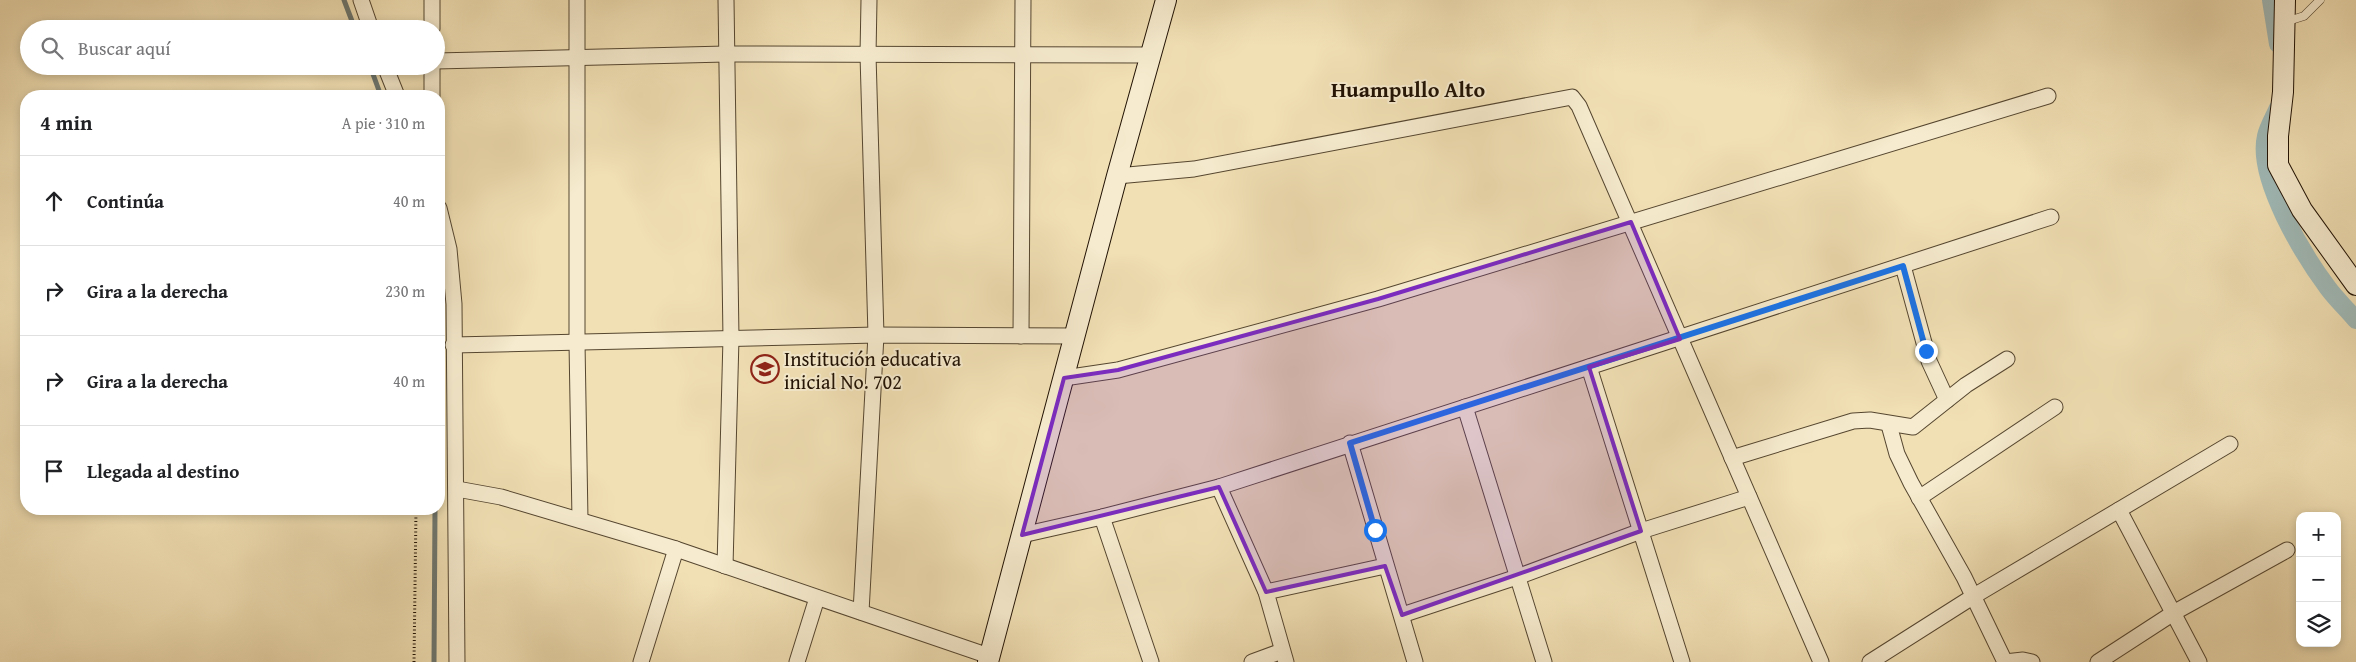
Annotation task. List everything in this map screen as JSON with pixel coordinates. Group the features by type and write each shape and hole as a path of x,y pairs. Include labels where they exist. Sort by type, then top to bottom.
{"main road":[{"path":"988,659 1166,0"},
{"path":"2285,0 2283,92 2278,136 2278,165 2302,210 2356,285"}],"street":[{"path":"361,0 368,20"},
{"path":"432,0 432,20"},
{"path":"577,0 577,343 580,520"},
{"path":"725,566 731,338 726,0"},
{"path":"861,612 876,335 868,55 870,0"},
{"path":"1021,336 1023,0"},
{"path":"445,61 726,54 1152,55"},
{"path":"389,75 395,90"},
{"path":"432,75 432,90"},
{"path":"1117,176 1194,169 1571,96 1580,106 1821,662"},
{"path":"1064,378 1118,370 1378,298 2048,96"},
{"path":"1022,535 1219,487 1350,443 1680,339 2051,217"},
{"path":"445,233 453,277 457,489 457,662"},
{"path":"1903,266 1929,361 1947,400"},
{"path":"453,344 577,343 876,335 1076,336"},
{"path":"1732,458 1853,421 1870,420 1889,425 1912,427 1947,400 2007,359"},
{"path":"1589,367 1682,662"},
{"path":"1465,407 1544,662"},
{"path":"1919,498 2055,407"},
{"path":"1889,425 1897,454 1919,498 1974,596 2005,662 2023,660 2032,662"},
{"path":"1350,443 1415,662"},
{"path":"1870,662 1974,596 2230,444"},
{"path":"1219,487 1266,592 1284,656 1252,662"},
{"path":"457,489 501,497 676,549 861,612 988,659"},
{"path":"1402,615 1517,577 1641,531 1749,497"},
{"path":"2120,510 2175,612 2199,662"},
{"path":"1102,517 1151,662"},
{"path":"641,662 676,549"},
{"path":"2098,662 2175,612 2286,550"},
{"path":"1266,592 1386,566"},
{"path":"796,662 817,598"}],"lane":[{"path":"2284,22 2304,16 2320,0"}],"path":[{"path":"414,662 416,515"}],"highlighted area":[{"path":"1631,222 1680,339 1589,367 1641,531 1402,615 1385,566 1266,592 1219,487 1022,535 1064,378 1118,370 1378,299"}],"waterway":[{"path":"344,0 352,20"},
{"path":"2271,0 2278,44"},
{"path":"373,75 379,90"},
{"path":"2278,108 2266,136 2265,153 2268,173 2275,194 2284,216 2307,257 2331,292 2356,320"},
{"path":"434,662 435,515"}],"place":[{"name":"Institución educativa inicial No. 702","path":"765,369"}],"district":[{"name":"Huampullo Alto","path":"1408,89"}],"route":[{"path":"1375,530 1350,443 1680,339 1903,266 1926,351"}]}
